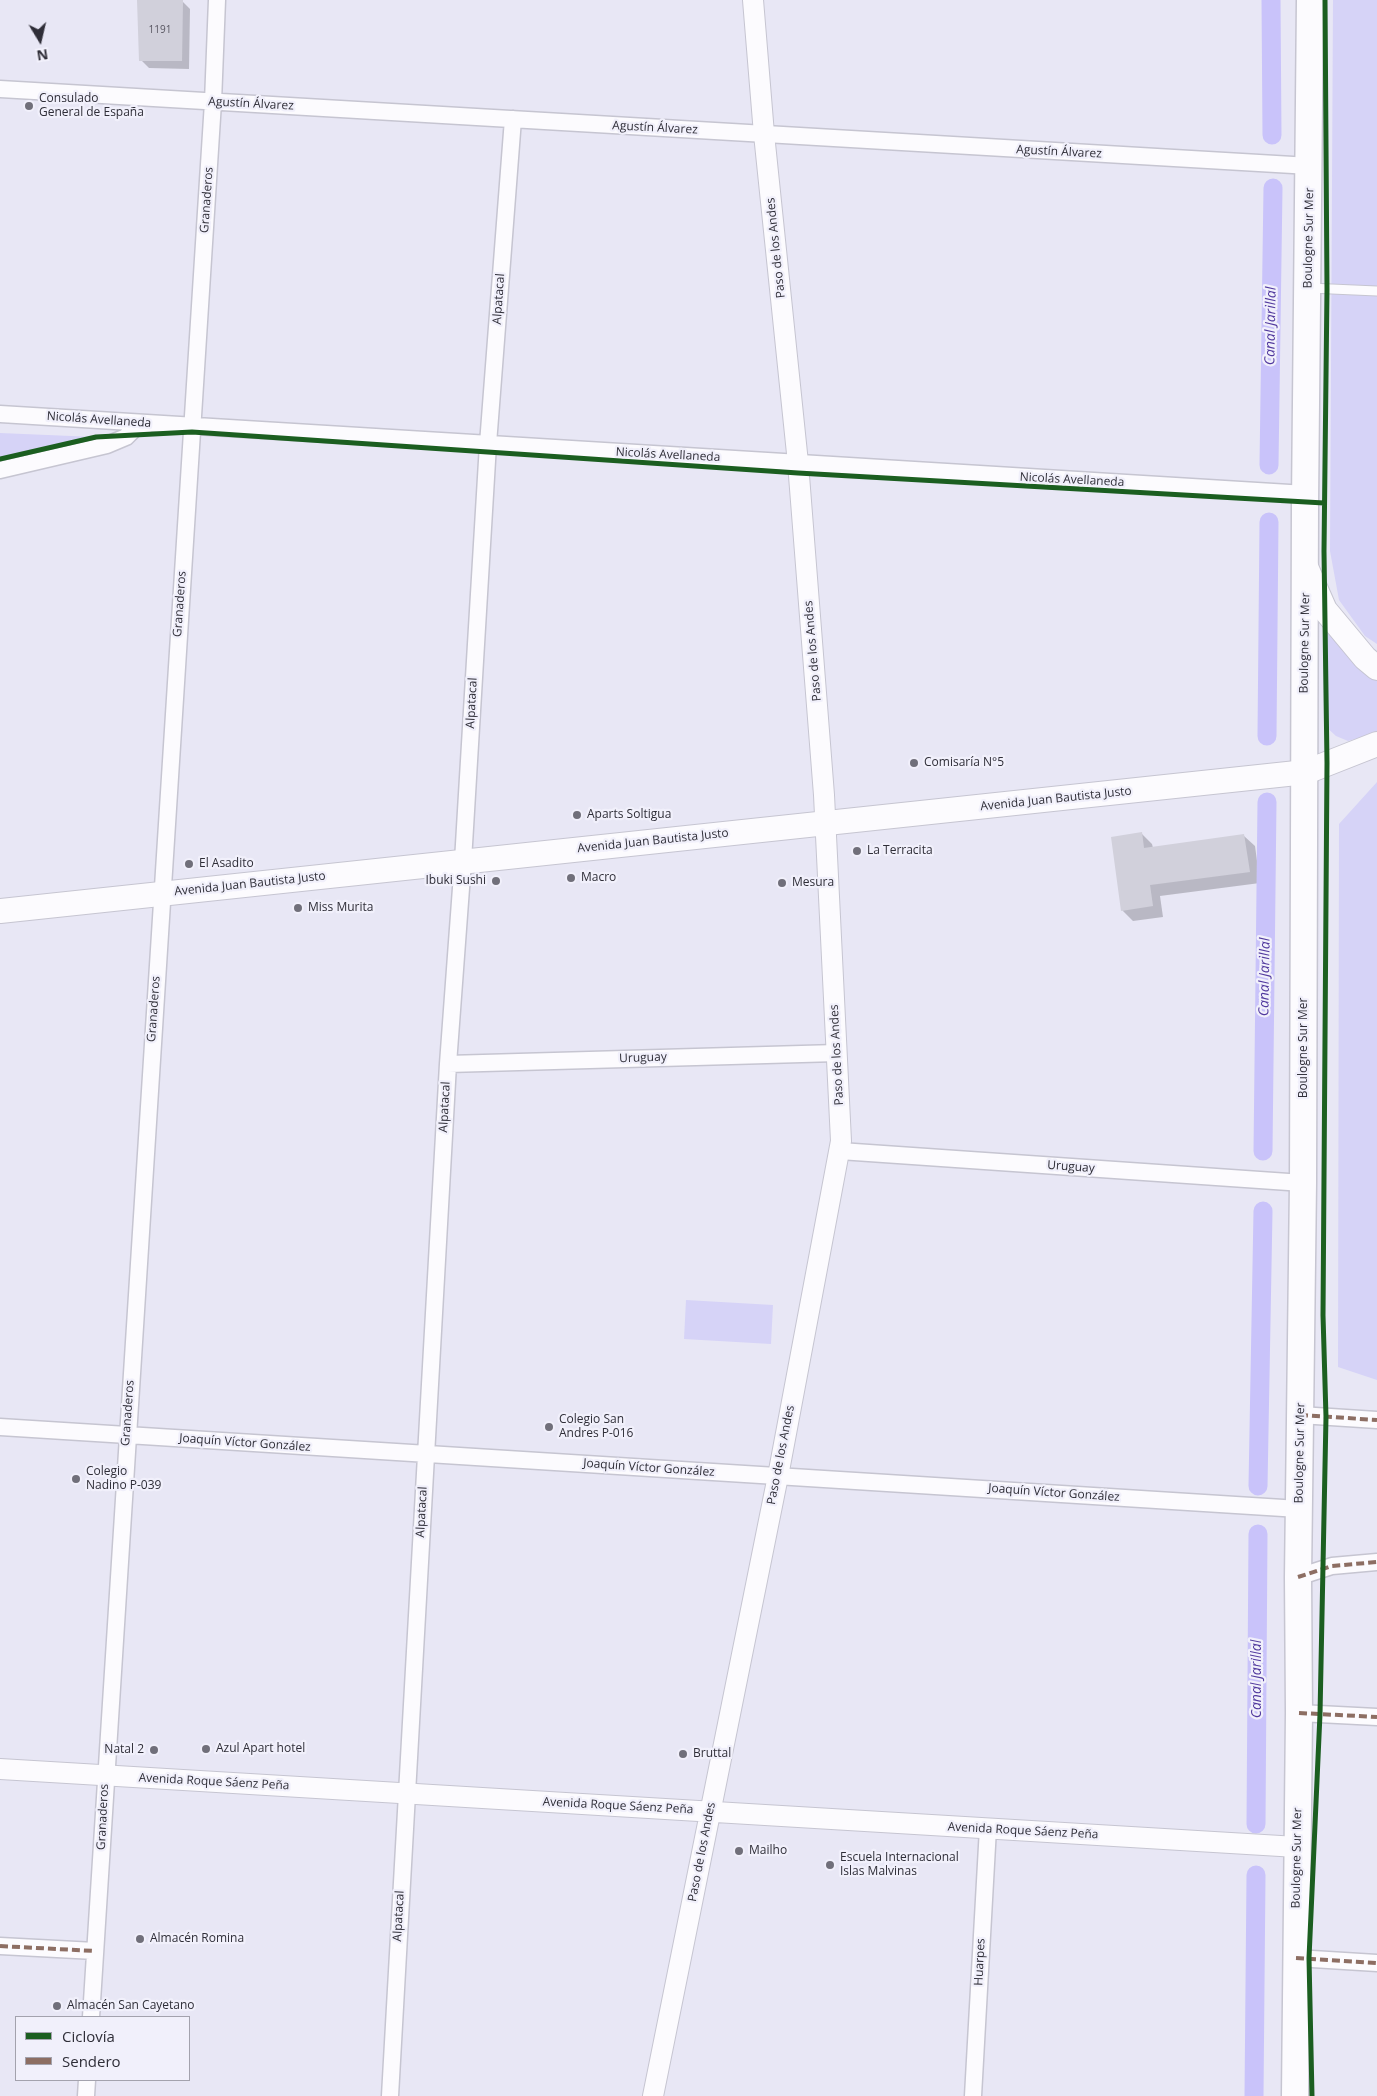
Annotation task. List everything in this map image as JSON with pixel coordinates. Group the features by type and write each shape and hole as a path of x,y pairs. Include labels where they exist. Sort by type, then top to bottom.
{"main road":[{"name":"Boulogne Sur Mer","path":"1294,2096 1299,1713 1298,1577 1303,1183 1310,0"},
{"path":"1306,567 1325,610 1365,658 1377,668"},
{"name":"Avenida Juan Bautista Justo","path":"0,911 1306,772 1377,744"}],"street":[{"name":"Granaderos","path":"91,2016 161,894 213,102 217,0"},
{"name":"Paso de los Andes","path":"653,2096 778,1476 840,1151 826,823 798,463 764,134 753,0"},
{"name":"Agustín Álvarez","path":"0,89 1310,166"},
{"name":"Alpatacal","path":"390,2096 448,1064 463,862 488,444 512,119"},
{"name":"Nicolás Avellaneda","path":"0,414 1306,494"},
{"path":"103,421 114,425 116,431 113,439 104,446"},
{"path":"0,470 104,446 126,437 136,427 150,424"},
{"name":"Uruguay","path":"448,1064 837,1053"},
{"name":"Uruguay","path":"840,1151 1303,1183"},
{"path":"1300,1415 1377,1420"},
{"name":"Joaquín Víctor González","path":"0,1427 1299,1508"},
{"path":"1298,1577 1332,1566 1377,1562"},
{"path":"1299,1713 1377,1717"},
{"name":"Avenida Roque Sáenz Peña","path":"0,1769 1297,1847"},
{"name":"Huarpes","path":"973,2096 988,1828"},
{"path":"0,1946 95,1952"},
{"path":"1296,1958 1377,1962"},
{"path":"86,2096 87,2081"}],"lane":[{"path":"1308,288 1377,291"}],"shaded area":[{"path":"1333,0 1377,0 1377,644 1365,636 1339,600 1330,551"},
{"path":"0,433 95,437 0,459"},
{"path":"1323,629 1377,674 1377,733 1348,741 1336,736 1324,725"},
{"path":"1377,782 1377,1380 1338,1367 1339,824"},
{"path":"686,1300 773,1305 771,1344 684,1339"}],"building":[{"path":"137,0 183,0 182,61 139,61"},
{"path":"1142,832 1144,848 1244,834 1250,872 1150,885 1153,906 1121,911 1111,837"}],"waterway":[{"name":"Canal Jarillal","path":"1271,0 1272,135"},
{"name":"Canal Jarillal","path":"1269,465 1273,188"},
{"name":"Canal Jarillal","path":"1267,736 1269,522"},
{"name":"Canal Jarillal","path":"1263,1151 1267,802"},
{"name":"Canal Jarillal","path":"1258,1486 1263,1211"},
{"name":"Canal Jarillal","path":"1256,1824 1258,1534"},
{"name":"Canal Jarillal","path":"1254,2096 1256,1875"}],"marked path":[{"path":"1300,1415 1377,1420"},
{"path":"1298,1577 1332,1566 1377,1562"},
{"path":"1299,1713 1377,1717"},
{"path":"0,1946 95,1951"},
{"path":"1296,1958 1377,1963"}],"cycle path":[{"path":"1312,2096 1309,1958 1320,1714 1326,1417 1323,1315 1327,763 1324,551 1327,289 1325,0"},
{"path":"0,459 96,437 192,432 798,473 1324,503"}],"place":[{"name":"Consulado General de España","path":"29,106"},
{"name":"Comisaría N°5","path":"914,763"},
{"name":"Aparts Soltigua","path":"577,815"},
{"name":"La Terracita","path":"857,851"},
{"name":"El Asadito","path":"189,864"},
{"name":"Macro","path":"571,878"},
{"name":"Ibuki Sushi","path":"496,881"},
{"name":"Mesura","path":"782,883"},
{"name":"Miss Murita","path":"298,908"},
{"name":"Colegio San Andres P-016","path":"549,1427"},
{"name":"Colegio Nadino P-039","path":"76,1479"},
{"name":"Azul Apart hotel","path":"206,1749"},
{"name":"Natal 2","path":"154,1750"},
{"name":"Bruttal","path":"683,1754"},
{"name":"Mailho","path":"739,1851"},
{"name":"Escuela Internacional Islas Malvinas","path":"830,1865"},
{"name":"Almacén Romina","path":"140,1939"},
{"name":"Almacén San Cayetano","path":"57,2006"}]}
